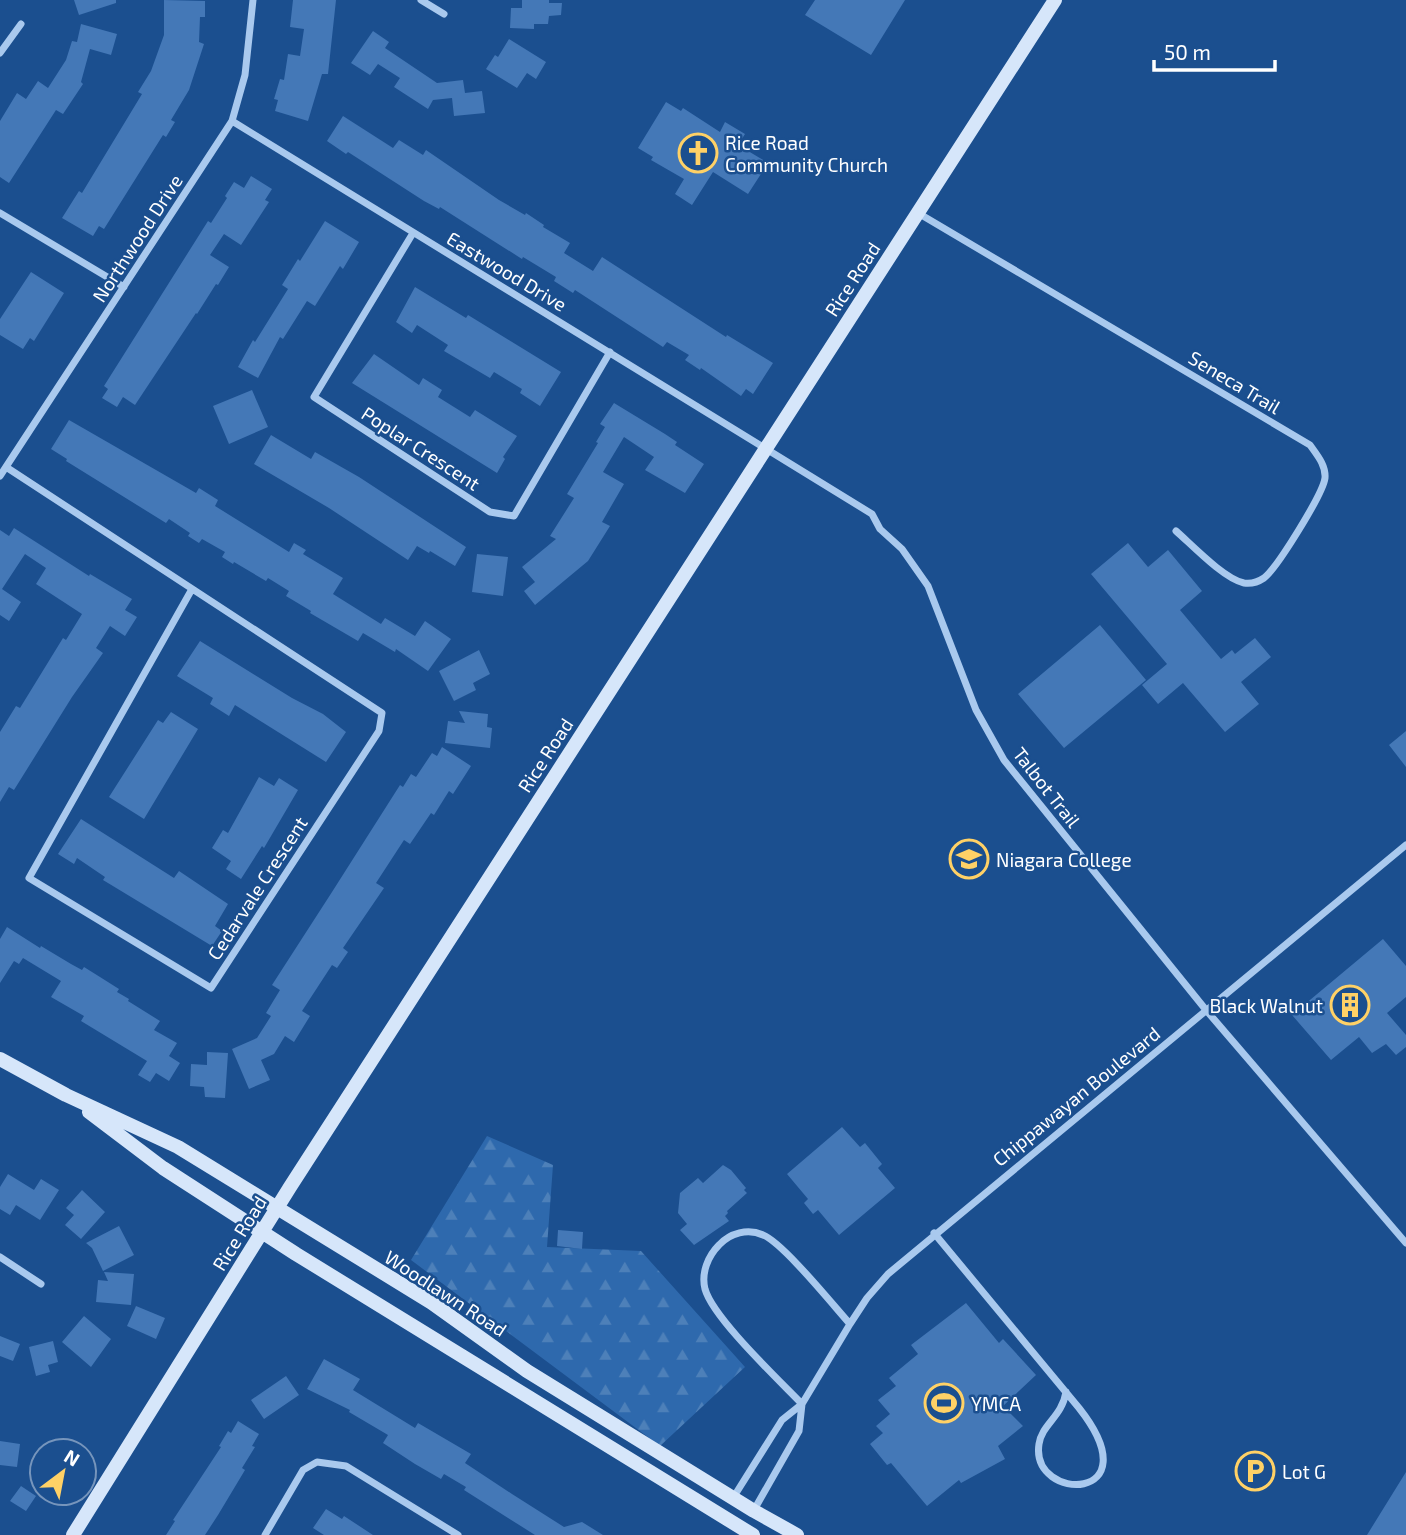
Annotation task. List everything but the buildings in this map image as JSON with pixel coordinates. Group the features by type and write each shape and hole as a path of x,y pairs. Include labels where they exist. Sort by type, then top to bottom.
{"main road":[{"name":"Rice Road","path":"73,1535 262,1231 1055,0"},
{"name":"Woodlawn Road","path":"0,1059 66,1095 178,1147 432,1303 527,1371 797,1535"},
{"name":"Woodlawn Road","path":"66,1095 163,1168 753,1535"}],"street":[{"name":"Northwood Drive","path":"0,476 232,121 245,75 253,0"},
{"path":"421,0 444,14"},
{"path":"0,53 21,24"},
{"name":"Eastwood Drive","path":"232,121 766,449"},
{"path":"0,213 124,287"},
{"name":"Seneca Trail","path":"918,213 1310,445 1321,459 1325,476 1322,491 1271,570 1255,583 1241,582 1228,575 1175,531"},
{"name":"Poplar Crescent","path":"413,233 314,397 490,512 514,516 610,352"},
{"name":"Talbot Trail","path":"766,449 872,514 880,529 912,561 935,599 976,710 1004,760 1206,1010 1406,1243"},
{"name":"Cedarvale Crescent","path":"6,467 382,713 379,731 211,988 29,878 192,589"},
{"name":"Chippawayan Boulevard","path":"733,1497 782,1420 802,1404 867,1298 888,1274 934,1233 1406,845"},
{"path":"802,1404 715,1307 705,1289 704,1269 714,1250 727,1236 746,1232 764,1235 783,1251 850,1324"},
{"path":"934,1233 1066,1392 1094,1426 1102,1443 1105,1459 1101,1471 1093,1479 1086,1484 1075,1486 1050,1476 1042,1466 1039,1455 1043,1433 1059,1413 1066,1392"},
{"path":"0,1257 41,1284"},
{"name":"Chippawayan Boulevard","path":"754,1511 799,1431 802,1404"},
{"path":"265,1535 303,1470 317,1462 346,1466 458,1535"}],"green space":[{"path":"487,1136 553,1165 547,1247 641,1251 745,1367 660,1446 411,1260"}],"place":[{"name":"Rice Road Community Church","path":"698,153"},
{"name":"Niagara College","path":"969,859"},
{"name":"Black Walnut","path":"1350,1005"},
{"name":"YMCA","path":"944,1403"},
{"name":"Lot G","path":"1255,1471"}]}
